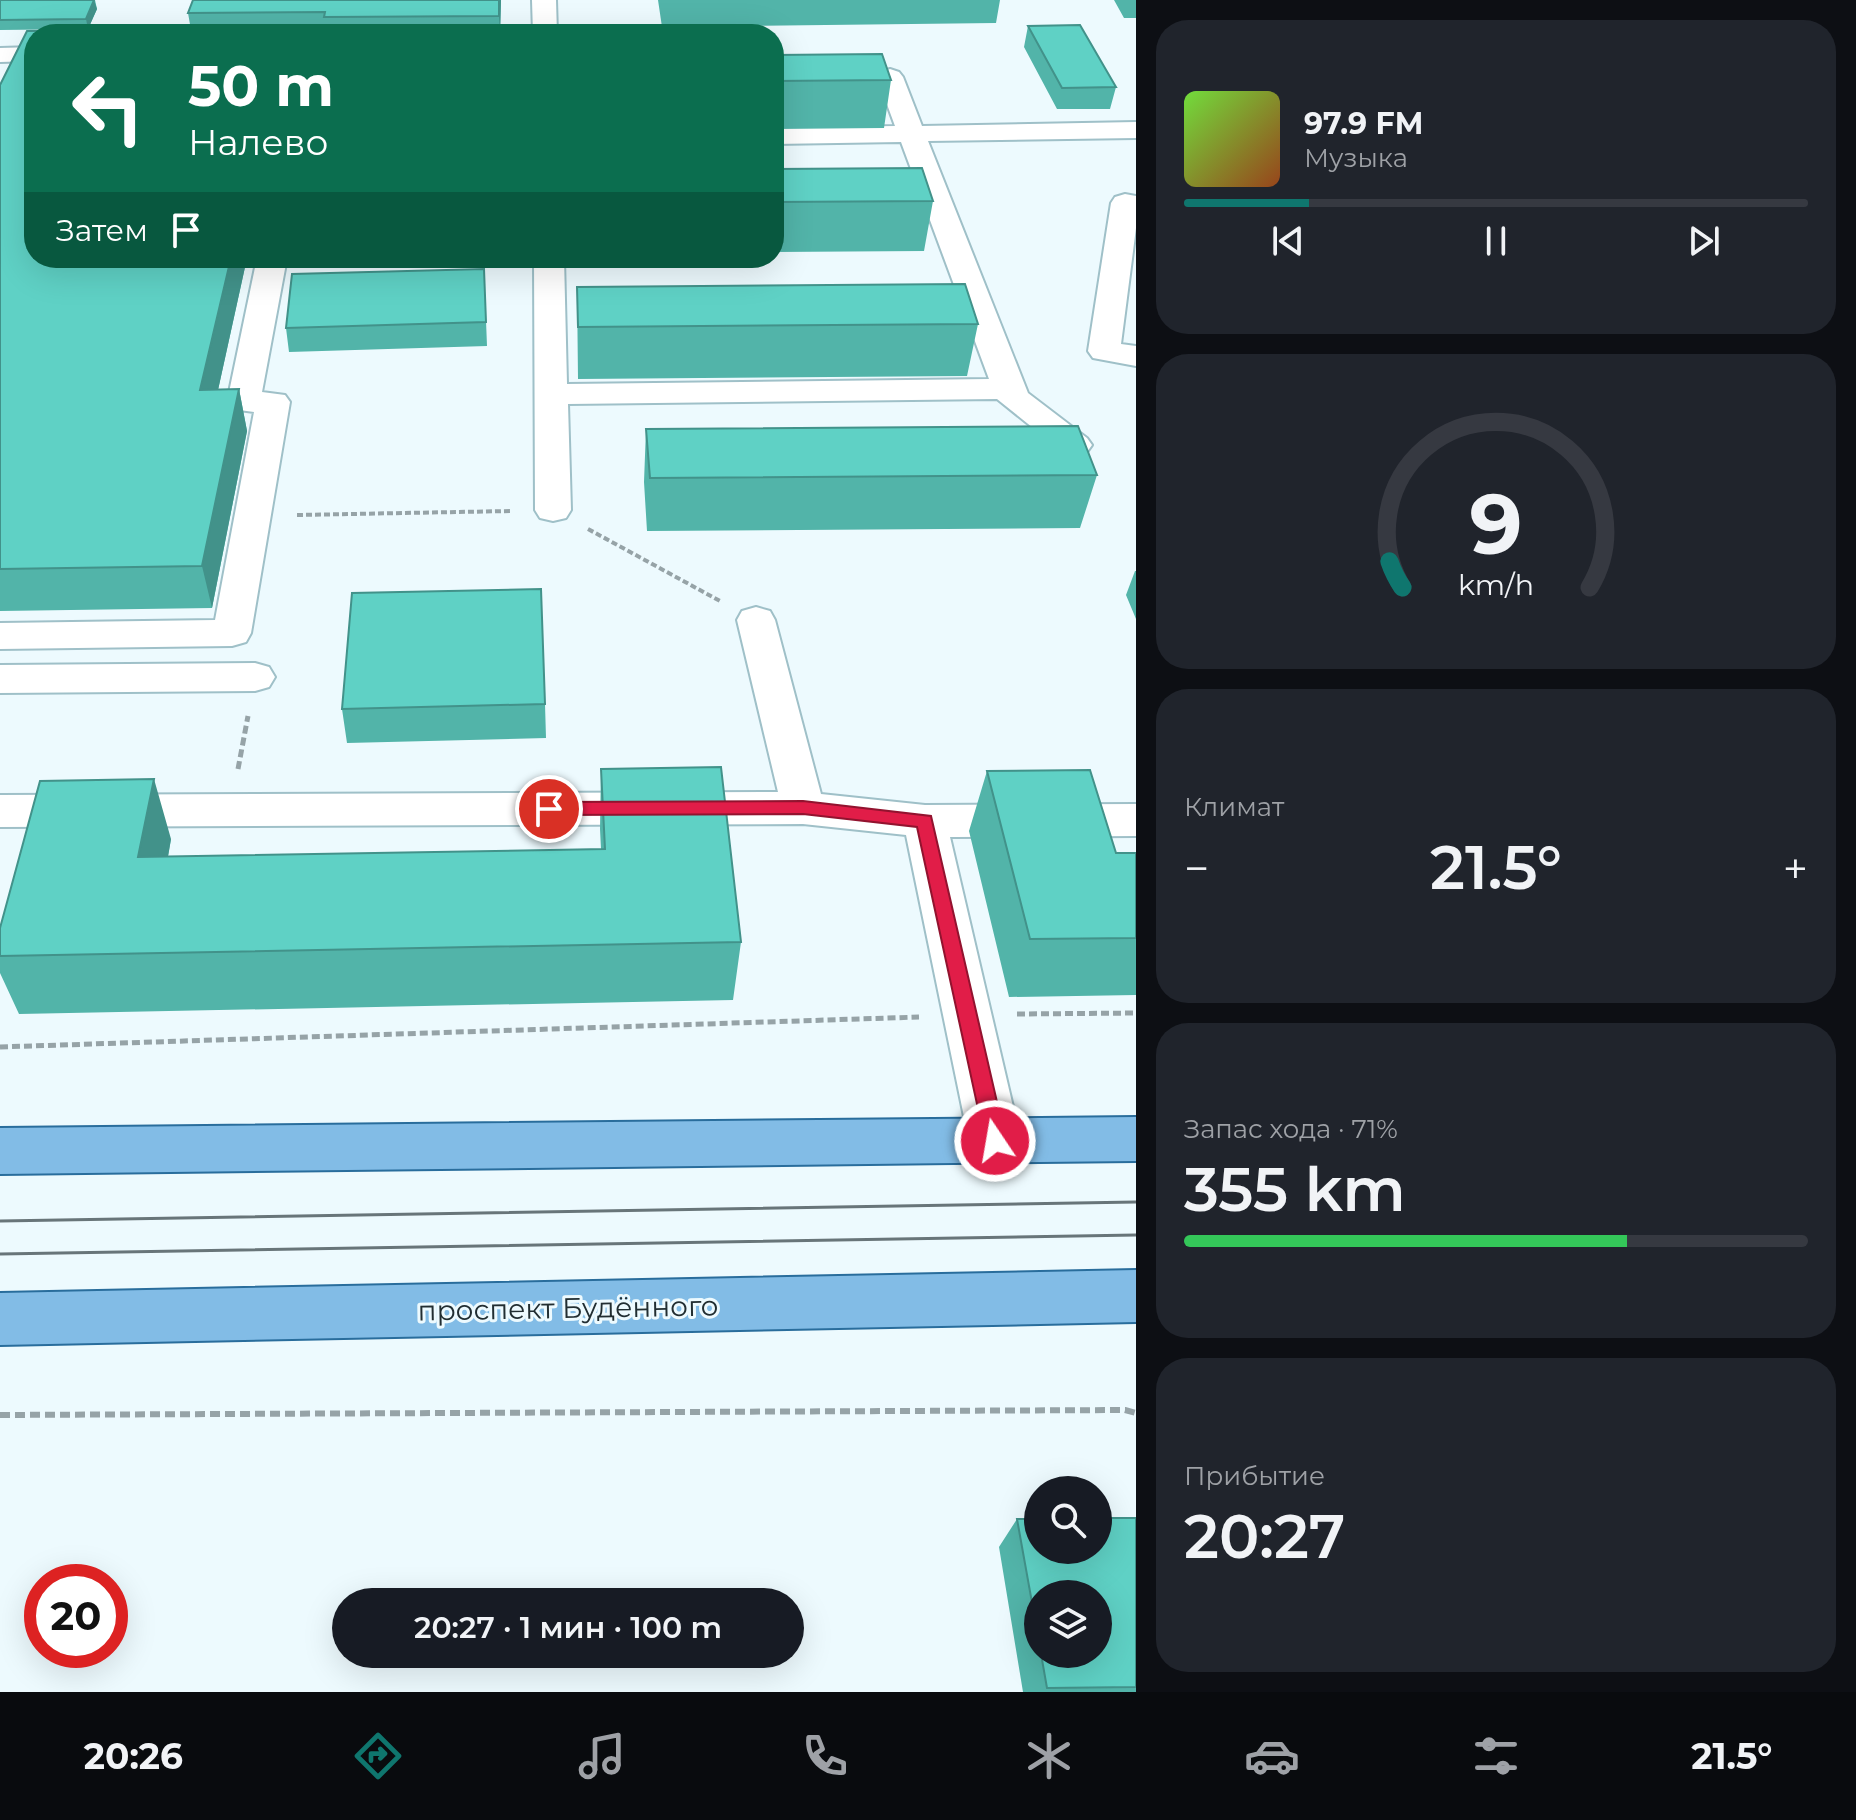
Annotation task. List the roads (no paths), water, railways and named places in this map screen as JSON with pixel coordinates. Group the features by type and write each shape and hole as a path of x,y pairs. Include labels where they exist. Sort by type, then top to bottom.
{"main road":[{"path":"0,1151 1136,1139"},
{"name":"проспект Будённого","path":"0,1319 1136,1296"}],"lane":[{"path":"544,0 545,24"},
{"path":"0,55 24,54"},
{"path":"890,77 912,135 923,202 1013,398 1075,445"},
{"path":"784,136 1136,130"},
{"path":"1136,205 1125,203 1104,351 1136,356"},
{"path":"0,636 232,633 273,402 244,402 270,268"},
{"path":"549,268 553,510"},
{"path":"551,394 1010,389"},
{"path":"756,620 803,808"},
{"path":"0,679 255,677"},
{"path":"0,811 803,808 925,821 1136,820"},
{"path":"925,821 995,1141"}],"tram line":[{"path":"0,1221 1136,1202"},
{"path":"0,1254 1136,1235"}]}
